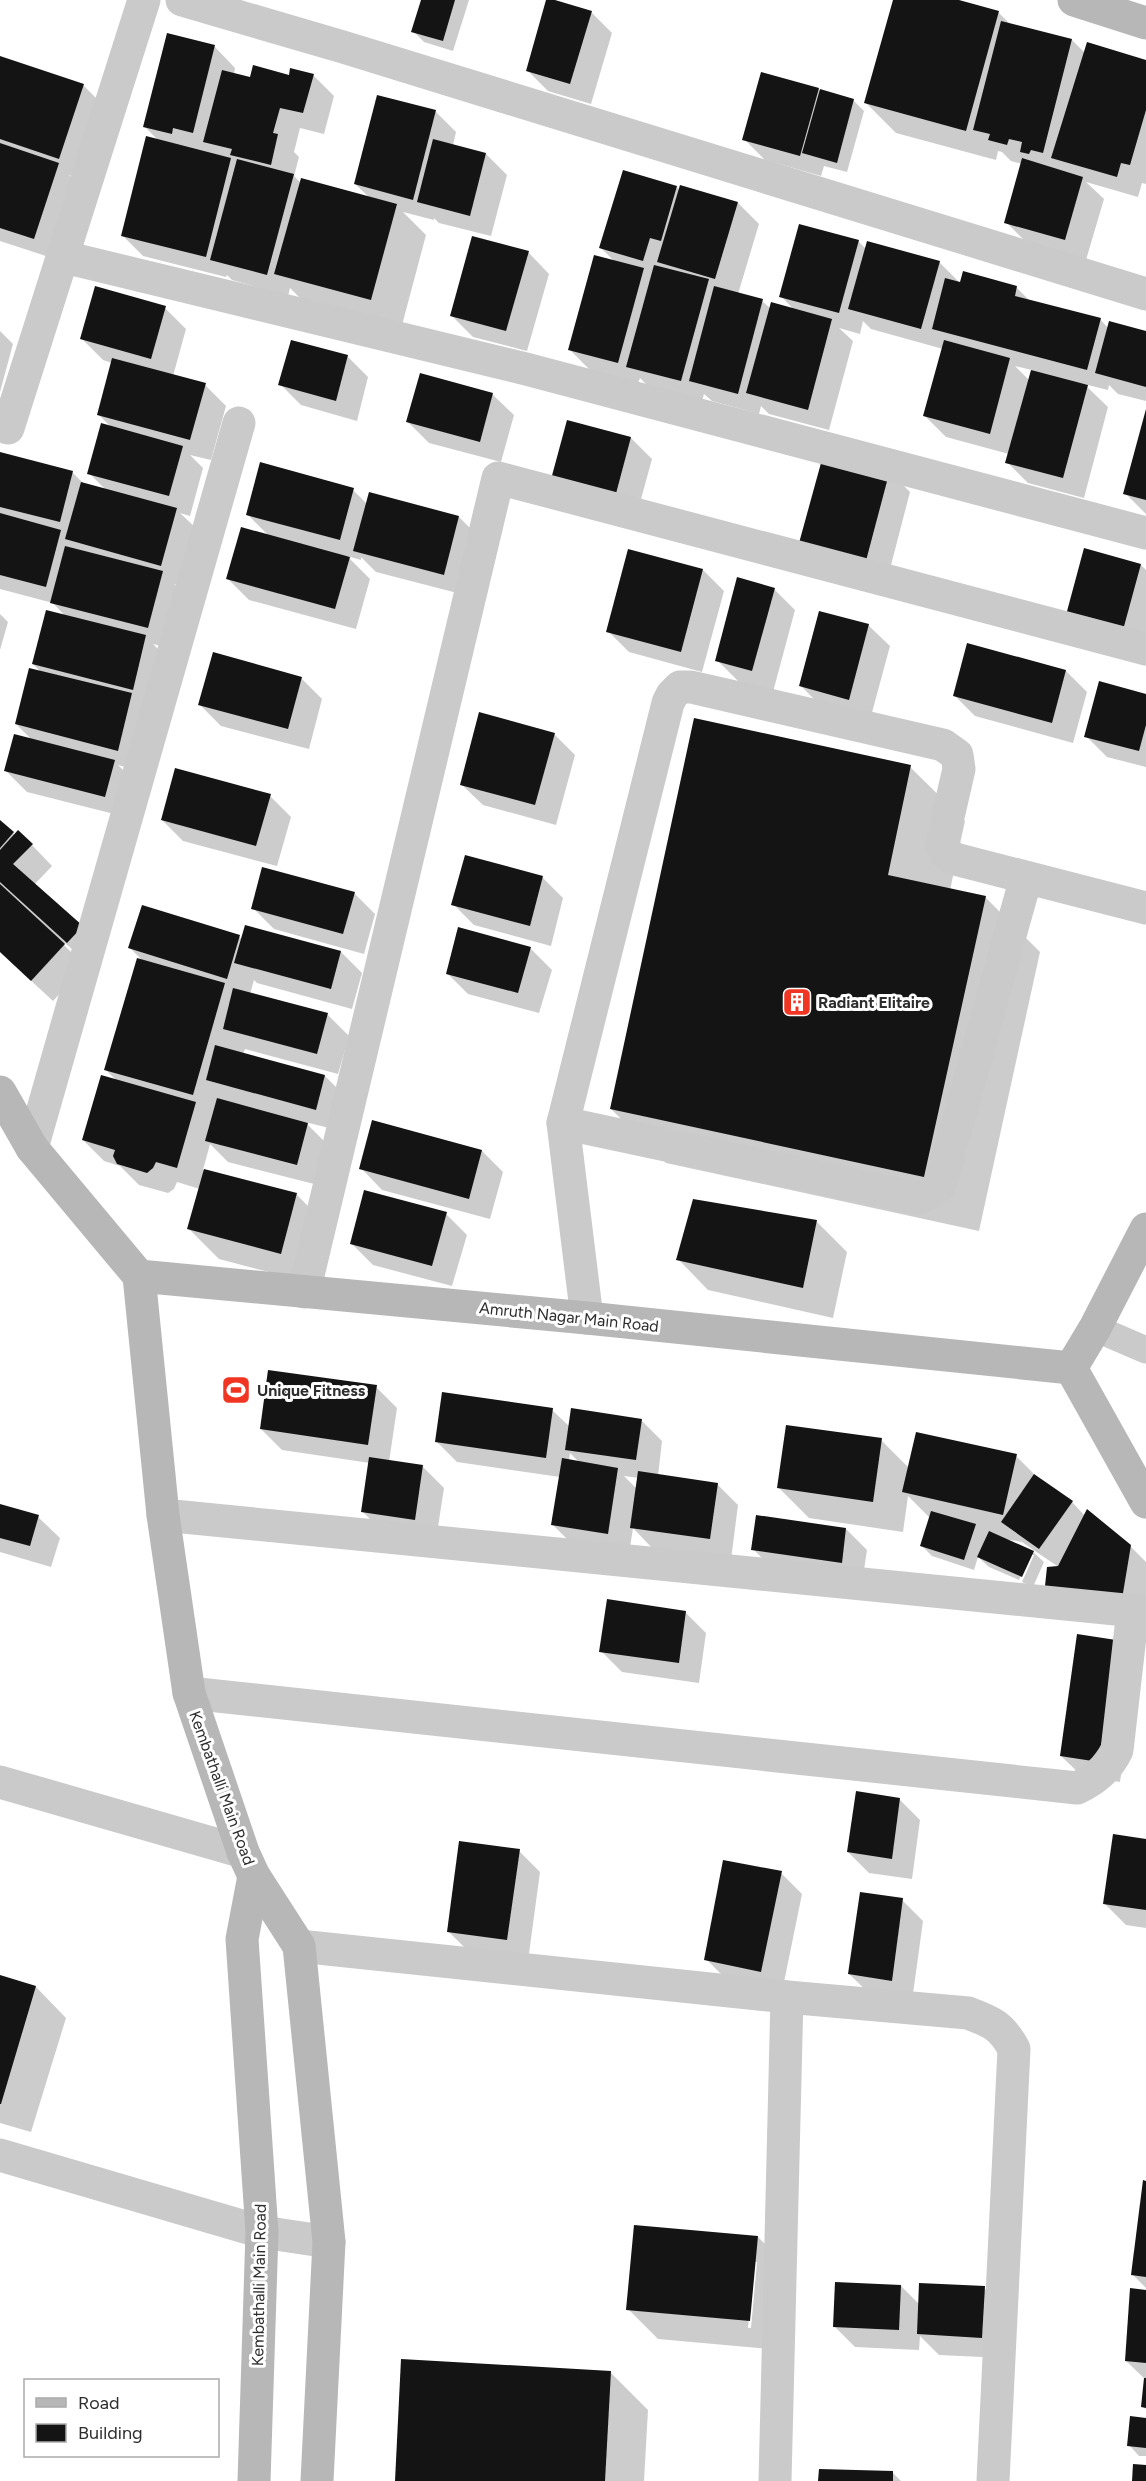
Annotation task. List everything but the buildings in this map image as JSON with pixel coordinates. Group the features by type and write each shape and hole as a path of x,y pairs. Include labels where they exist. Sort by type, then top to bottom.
{"street":[{"path":"9,428 144,0"},
{"path":"182,0 343,46 1146,294"},
{"path":"1074,0 1146,23"},
{"path":"64,257 526,369 1146,533"},
{"path":"32,1148 239,423"},
{"path":"304,1292 498,478 1146,649"},
{"path":"587,1318 563,1123 668,703 680,687 691,687 944,745 957,755 958,769 942,843 945,852 955,859 1146,908"},
{"path":"563,1123 915,1198 926,1197 937,1191 941,1182 1026,878"},
{"path":"0,1092 32,1148 139,1276"},
{"path":"1146,1228 1095,1328 1071,1368 1146,1502"},
{"name":"Amruth Nagar Main Road","path":"139,1276 587,1318 1071,1368"},
{"name":"Kembathalli Main Road","path":"139,1276 163,1515 189,1693 248,1864 242,1939 262,2232 254,2481"},
{"path":"163,1515 1140,1611 1117,1750 1110,1764 1091,1781 1077,1788 189,1693"},
{"path":"0,1782 248,1864 299,1946 329,2242 317,2481"},
{"path":"299,1946 787,1997 968,2013 992,2022 1006,2034 1014,2049 993,2481"},
{"path":"775,2481 787,1997"},
{"path":"0,2156 262,2232 329,2242"}],"lane":[{"path":"1095,1328 1146,1350"}],"place":[{"name":"Radiant Elitaire","path":"797,1002"},
{"name":"Unique Fitness","path":"236,1390"}]}
